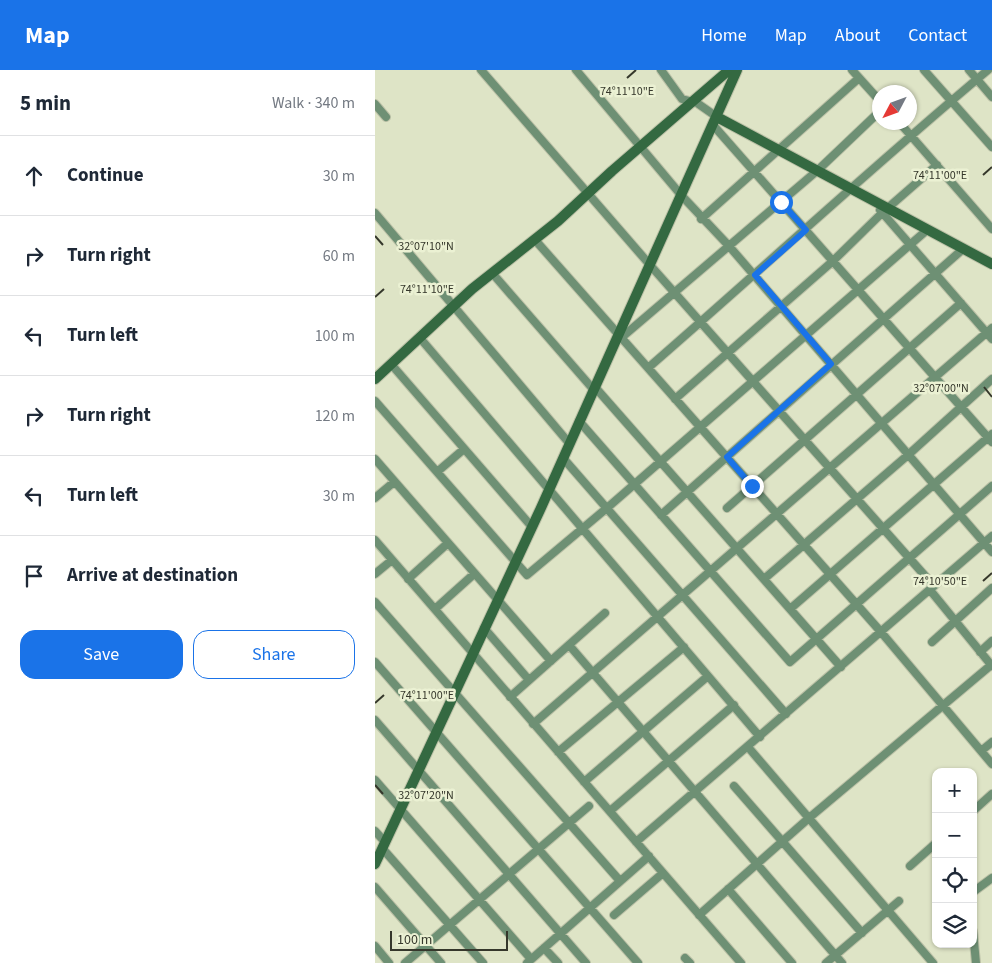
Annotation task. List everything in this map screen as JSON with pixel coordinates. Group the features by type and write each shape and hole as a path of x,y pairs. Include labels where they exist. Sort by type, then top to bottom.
{"main road":[{"path":"375,379 455,306 536,241 588,194 638,144 687,101 729,70"},
{"path":"375,864 532,527 737,70"},
{"path":"715,121 781,150 871,200 884,211 927,230 992,264"}],"street":[{"path":"481,70 649,265 909,558 955,622 991,666 809,818 699,914"},
{"path":"576,70 701,219 755,275 992,552"},
{"path":"661,70 674,91 715,121 781,202 961,407 991,438 934,484 790,609"},
{"path":"852,70 872,92"},
{"path":"924,70 992,147"},
{"path":"969,70 992,96"},
{"path":"648,368 806,230 849,187 988,70"},
{"path":"701,219 781,150 859,78"},
{"path":"375,104 386,117"},
{"path":"619,336 674,293 781,202 872,119"},
{"path":"905,130 992,228"},
{"path":"675,398 833,261 884,211 937,165"},
{"path":"533,724 935,377 990,333 961,303 884,211"},
{"path":"375,213 569,443"},
{"path":"375,401 527,575 661,462 927,230"},
{"path":"536,241 881,632 992,764"},
{"path":"661,515 963,249"},
{"path":"493,274 841,667"},
{"path":"727,508 858,396 961,303"},
{"path":"420,338 760,737"},
{"path":"391,364 532,527"},
{"path":"763,579 909,455 992,379"},
{"path":"579,421 790,662 992,486"},
{"path":"437,472 464,449"},
{"path":"563,458 786,714"},
{"path":"375,460 551,661"},
{"path":"375,498 394,482"},
{"path":"636,842 748,748 992,536"},
{"path":"375,540 741,963"},
{"path":"408,578 448,543"},
{"path":"375,574 392,560"},
{"path":"435,609 474,574"},
{"path":"932,642 992,588"},
{"path":"375,602 620,881"},
{"path":"510,696 605,613"},
{"path":"484,628 529,680"},
{"path":"980,652 992,641"},
{"path":"569,645 591,674 669,760 695,793 842,963"},
{"path":"559,752 683,647"},
{"path":"375,662 638,963"},
{"path":"584,782 708,676"},
{"path":"609,811 734,705"},
{"path":"375,720 586,963"},
{"path":"981,751 992,742"},
{"path":"748,748 933,963"},
{"path":"375,780 529,961 649,856"},
{"path":"734,786 861,933"},
{"path":"977,807 992,794"},
{"path":"405,963 589,806"},
{"path":"375,831 384,845 483,963"},
{"path":"910,866 932,847"},
{"path":"614,915 663,873"},
{"path":"977,889 992,878"},
{"path":"375,887 441,963"},
{"path":"728,889 792,963"},
{"path":"826,963 899,901"},
{"path":"375,946 389,963"},
{"path":"543,948 557,963"},
{"path":"975,948 976,963"}],"route":[{"path":"752,486 727,457 831,364 755,275 806,230 781,202"}]}
